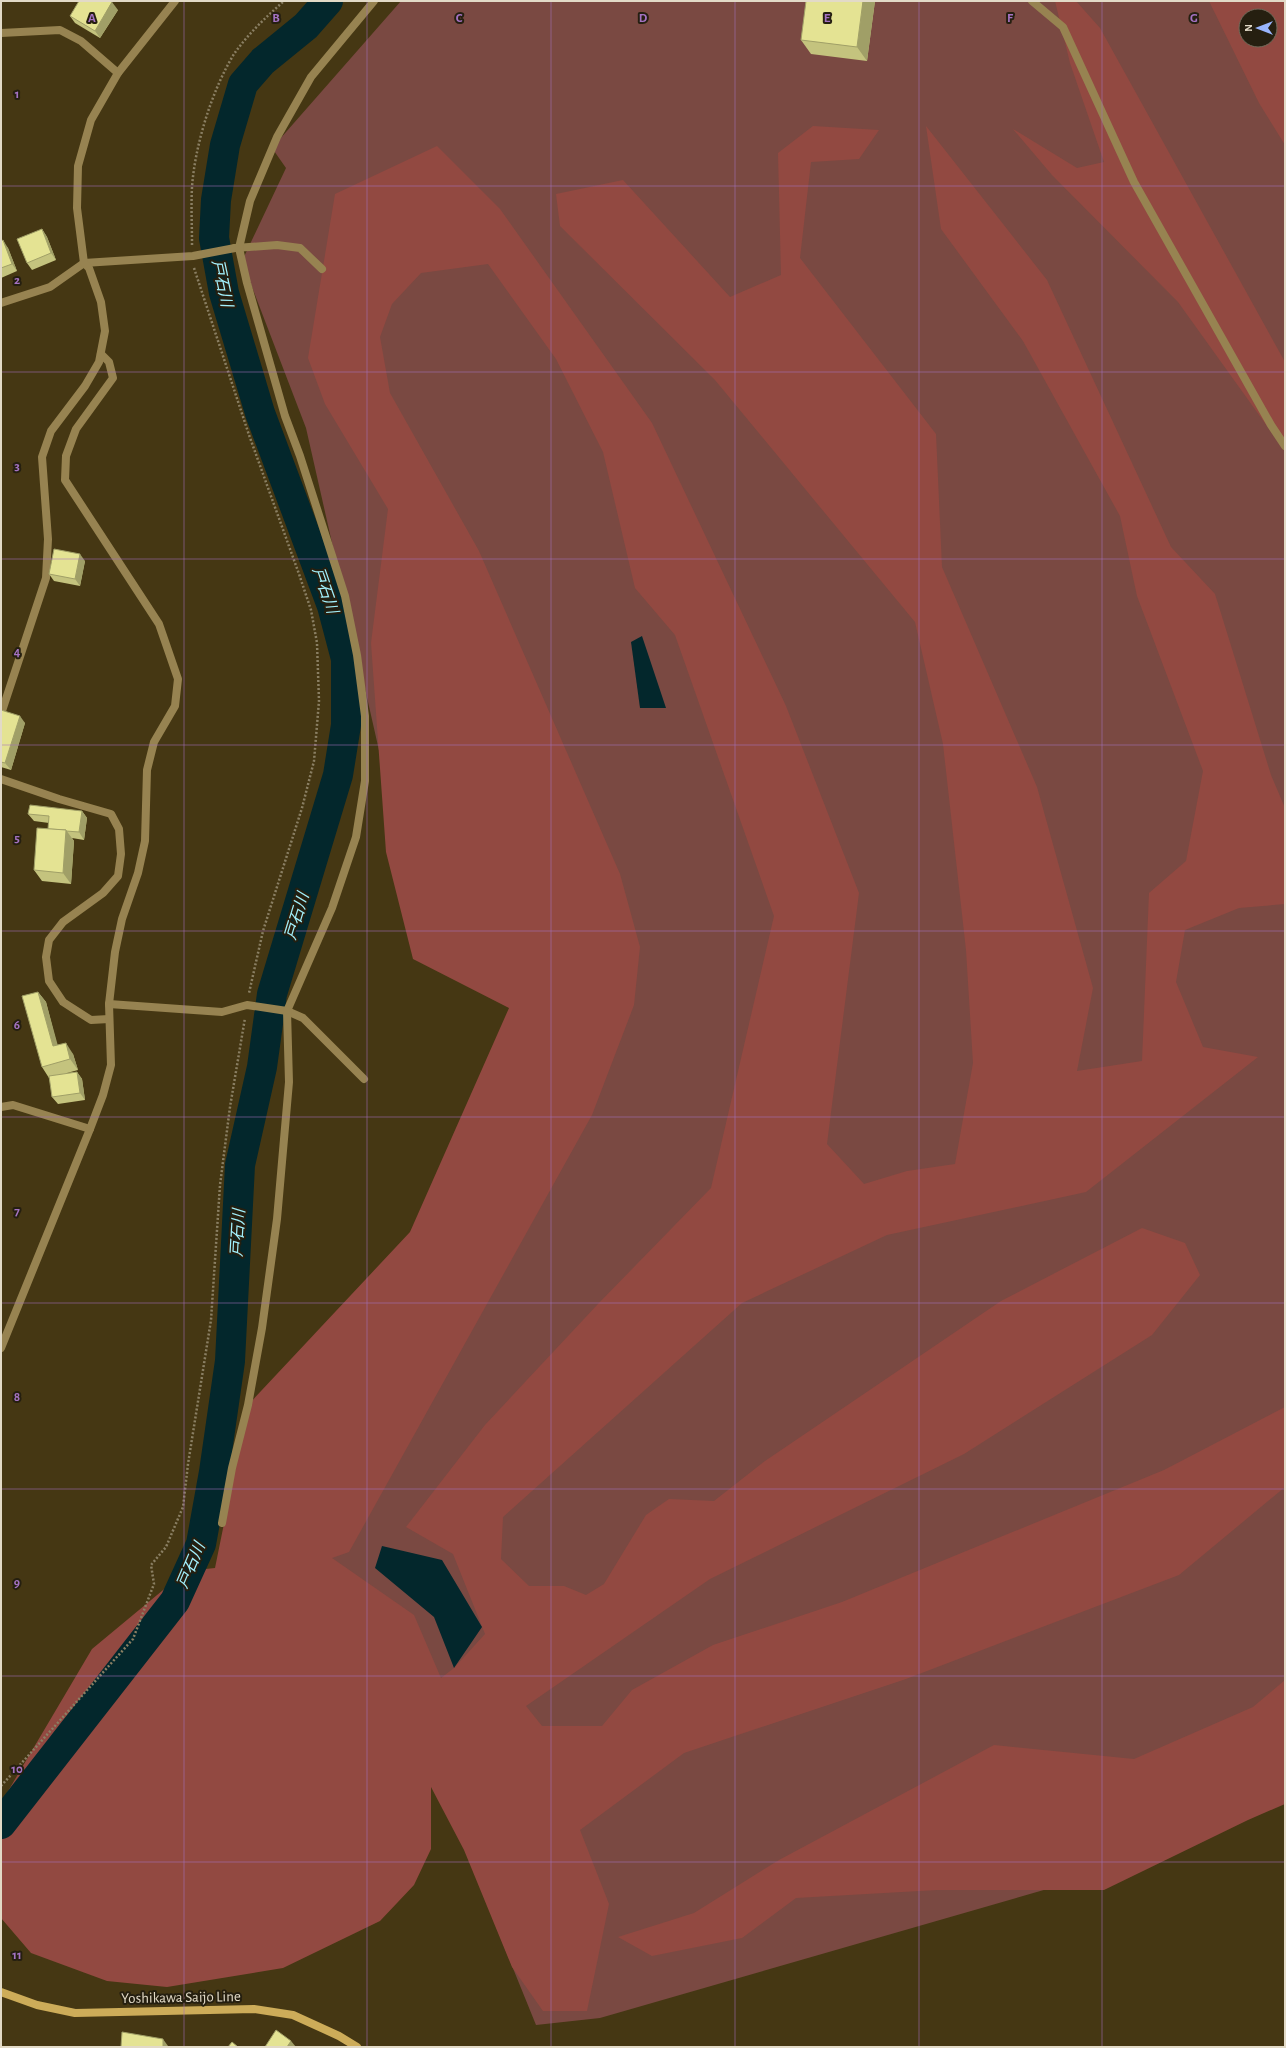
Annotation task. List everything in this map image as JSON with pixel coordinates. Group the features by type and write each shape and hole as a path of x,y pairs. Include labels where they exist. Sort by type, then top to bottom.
{"main road":[{"name":"Yoshikawa Saijo Line","path":"1,1992 37,2005 75,2013 254,2009 293,2015 339,2036 357,2047"}],"street":[{"path":"1,714 46,578 48,539 42,457 51,431 85,386 99,362 105,331 101,302 88,268 84,263 77,208 78,166 91,120 118,73 175,1"},
{"path":"222,1523 232,1468 248,1405 262,1328 277,1219 289,1082 287,1011 332,908 356,837 365,781 365,716 357,655 345,596 300,456 284,416 237,248 250,202 277,137 311,77 374,1"},
{"path":"1032,1 1063,28 1134,182 1271,425 1285,446"},
{"path":"1,33 60,30 81,41 118,73"},
{"path":"1,303 50,287 84,263 195,256 237,248 277,245 300,248 322,269"},
{"path":"1,1348 103,1096 111,1065 108,1019 115,952 122,919 138,873 146,841 147,770 154,742 175,706 178,679 159,624 65,480 66,456 76,429 113,378 109,362 101,354"},
{"path":"1,779 59,799 111,814 119,829 121,854 118,876 103,893 63,922 49,940 46,957 49,981 63,1002 91,1020 108,1019"},
{"path":"109,1004 222,1012 247,1005 287,1011 303,1018 364,1079"},
{"path":"1,1107 13,1105 90,1129"}],"path":[{"path":"1,1786 133,1639 154,1584 151,1565 166,1547 183,1507 188,1464 211,1320 220,1185 230,1107 247,1005 263,931 302,808 314,761 319,701 317,643 311,610 234,391 195,273 192,187 196,158 216,92 234,54 261,21 284,1"}],"shaded area":[{"path":"401,1 1285,1 1285,1779 1113,1870 600,2018 536,2025 452,1818 331,1558 533,1017 421,936 306,428 242,261 286,168 272,148"},
{"path":"1055,1 1076,1 1100,28 1285,362 1285,451 1178,302 1052,175 1013,129 1077,168 1104,162 1070,63"},
{"path":"1209,1 1285,1 1285,145 1259,103"},
{"path":"813,126 879,130 859,159 811,162 800,258 936,434 942,567 1037,787 1093,988 1077,1071 1142,1061 1149,893 1186,861 1203,771 1137,596 1120,516 1023,341 941,229 926,126 1047,280 1171,547 1215,594 1271,775 1285,808 1285,904 1239,908 1185,930 1176,982 1203,1047 1258,1057 1086,1192 887,1235 742,1303 503,1517 501,1559 529,1586 564,1586 586,1595 604,1584 646,1515 669,1499 714,1501 765,1461 1001,1301 1142,1228 1185,1243 1200,1275 1152,1335 964,1454 710,1579 526,1706 542,1726 602,1726 632,1690 713,1645 842,1602 1164,1470 1285,1407 1285,1487 1179,1575 906,1679 684,1753 580,1830 609,1904 587,2011 543,2011 512,1967 464,1850 431,1787 431,1849 414,1885 380,1921 283,1968 167,1987 107,1981 31,1953 1,1918 1,1803 92,1649 186,1571 215,1568 248,1405 410,1232 509,1008 413,959 386,852 371,643 388,509 325,404 308,358 335,194 437,146 500,209 652,423 786,706 859,893 827,1144 864,1184 907,1171 955,1164 973,1063 966,950 943,744 915,622 715,380 560,226 556,194 623,180 730,297 781,275 778,153","holes":["488,264 556,359 603,452 635,588 675,635 774,916 711,1188 598,1304 485,1425 406,1527 453,1554 485,1634 454,1668 441,1678 414,1615 332,1558 349,1552 592,1115 634,1005 640,947 620,874 479,551 390,393 380,337 392,304 421,273"]},
{"path":"1285,1680 1285,1804 1248,1820 1104,1890 937,1890 796,1898 742,1938 652,1956 618,1937 694,1913 779,1860 994,1745 1134,1759 1253,1707"}],"water":[{"path":"642,636 666,708 640,708 631,642"},
{"path":"382,1546 442,1560 482,1627 454,1668 434,1617 375,1568"}],"building":[{"path":"79,1 112,2 95,31 70,16"},
{"path":"806,1 863,1 857,47 801,40"},
{"path":"42,229 51,253 27,263 17,239"},
{"path":"3,240 12,264 1,268 1,241"},
{"path":"54,549 80,554 75,579 49,574"},
{"path":"1,710 20,716 5,763 1,762"},
{"path":"30,805 82,811 79,832 48,829 49,816 28,814"},
{"path":"37,828 66,830 63,873 34,870"},
{"path":"38,992 53,1046 66,1043 70,1059 42,1067 22,996"},
{"path":"77,1072 80,1093 52,1097 49,1076"},
{"path":"276,2030 291,2041 287,2047 265,2047"},
{"path":"122,2032 163,2039 163,2047 121,2047"},
{"path":"232,2042 238,2047 228,2047"}],"waterway":[{"name":"戸石川","path":"1,1824 175,1601 201,1544 214,1472 230,1361 240,1165 262,1067 272,994 338,775 346,725 346,659 332,606 260,413 224,293 214,238 216,200 225,145 243,84 263,61 306,26 328,1"}]}
